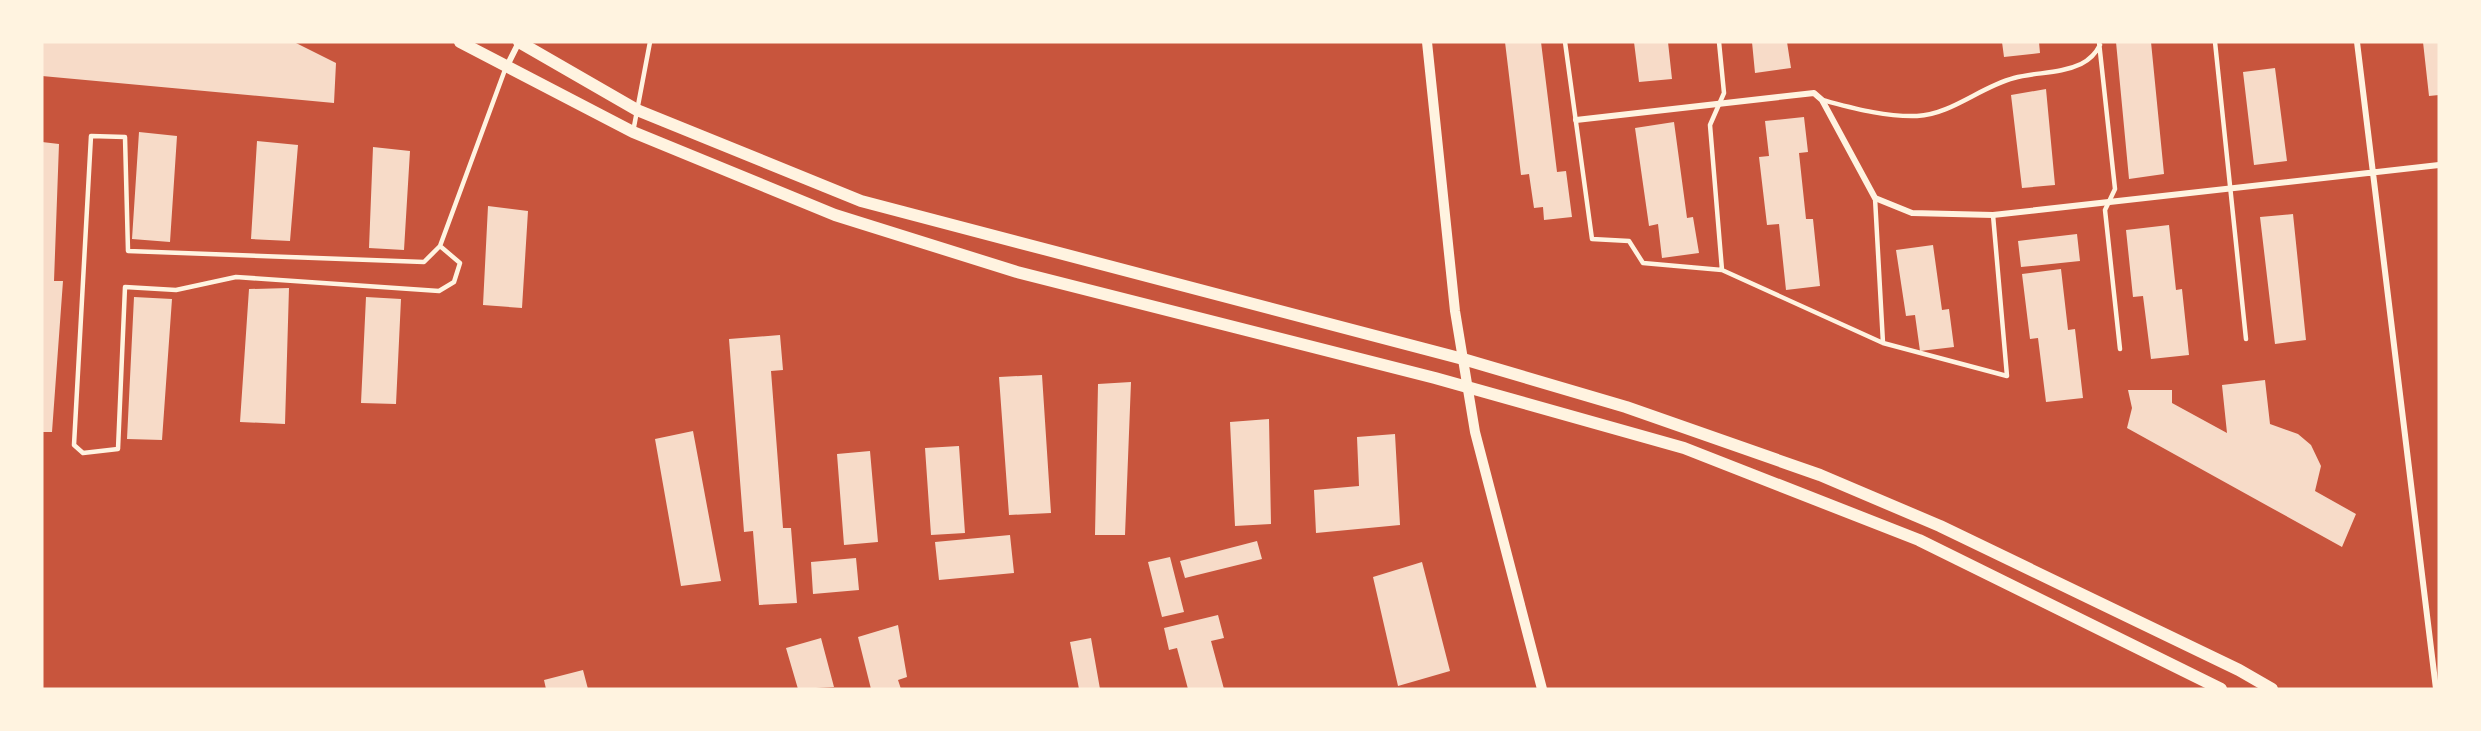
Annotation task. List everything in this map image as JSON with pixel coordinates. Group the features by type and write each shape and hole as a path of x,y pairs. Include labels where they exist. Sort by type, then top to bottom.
{"main road":[{"path":"460,42 633,132 835,215 1017,272 1468,388 1684,448 1919,540 2221,689"},
{"path":"519,42 637,110 861,201 1463,359 1626,408 1820,475 1940,526 2239,670 2272,689"}],"street":[{"path":"507,67 519,42"},
{"path":"1426,42 1455,311 1475,432 1542,689"},
{"path":"2356,42 2436,689"},
{"path":"1576,120 1814,93 1822,100 1875,198 1912,213 1993,215 2439,165"}],"lane":[{"path":"633,132 650,42"},
{"path":"1565,42 1592,239 1629,241 1643,263 1722,270 1883,343 2007,376 1993,215"},
{"path":"1719,42 1724,93 1710,125 1722,270"},
{"path":"2215,42 2246,339"},
{"path":"1822,100 1870,113 1917,116 1944,111 1968,96 2013,78 2062,70 2082,64 2096,52 2100,43"},
{"path":"2100,43 2115,189 2105,210 2121,349"},
{"path":"440,246 460,262 454,282 439,291 236,277 176,290 125,287 118,449 83,453 74,445 91,136 125,137 128,251 424,262 440,246 507,67"},
{"path":"1875,198 1883,343"}],"building":[{"path":"42,42 294,42 336,63 334,103 42,76"},
{"path":"1505,42 1541,42 1557,172 1566,171 1572,217 1544,220 1543,207 1534,208 1529,174 1521,175"},
{"path":"1634,42 1668,42 1672,79 1639,82"},
{"path":"1752,42 1787,42 1791,68 1755,73"},
{"path":"2002,42 2039,42 2040,53 2004,57"},
{"path":"2116,42 2151,42 2164,174 2129,179"},
{"path":"2423,42 2439,42 2439,95 2429,96"},
{"path":"2275,68 2287,161 2254,165 2243,72"},
{"path":"2046,89 2055,185 2022,188 2011,95"},
{"path":"1804,117 1808,152 1799,153 1806,219 1813,219 1820,286 1786,290 1779,224 1767,225 1759,157 1769,156 1765,121"},
{"path":"1674,122 1687,218 1693,217 1699,253 1662,258 1658,224 1649,226 1635,128"},
{"path":"139,132 177,136 170,242 132,239"},
{"path":"257,141 298,145 290,241 251,239"},
{"path":"42,142 59,144 54,281 63,281 52,432 42,432"},
{"path":"373,147 410,151 404,250 369,248"},
{"path":"488,206 528,211 522,308 483,305"},
{"path":"2293,214 2306,340 2275,344 2260,217"},
{"path":"2169,225 2176,290 2182,289 2189,355 2151,359 2143,296 2133,297 2126,230"},
{"path":"2077,234 2080,261 2021,267 2018,241"},
{"path":"1933,245 1942,310 1949,309 1954,347 1920,351 1915,315 1906,316 1896,250"},
{"path":"2061,269 2068,330 2075,329 2083,398 2046,402 2038,338 2030,339 2022,274"},
{"path":"289,288 285,424 240,422 249,289"},
{"path":"134,297 172,299 162,440 127,439"},
{"path":"366,297 401,299 396,404 361,403"},
{"path":"780,335 783,370 771,371 783,528 791,528 797,603 759,605 753,531 744,532 729,339"},
{"path":"1042,375 1051,513 1009,515 999,377"},
{"path":"2265,380 2270,424 2298,434 2311,445 2321,466 2315,491 2356,514 2342,547 2127,428 2132,408 2128,390 2172,390 2172,403 2227,433 2222,385"},
{"path":"1131,382 1125,535 1095,535 1098,384"},
{"path":"1269,419 1271,524 1235,526 1230,422"},
{"path":"693,431 721,581 681,586 655,439"},
{"path":"1395,434 1400,525 1316,533 1314,490 1359,486 1357,437"},
{"path":"959,446 965,533 931,535 925,448"},
{"path":"870,451 878,542 844,545 837,454"},
{"path":"1010,535 1014,573 939,580 935,542"},
{"path":"1257,541 1262,559 1185,578 1180,561"},
{"path":"1170,557 1184,612 1162,617 1148,562"},
{"path":"856,558 859,590 813,594 811,562"},
{"path":"1422,562 1450,671 1398,686 1373,577"},
{"path":"1218,615 1224,638 1211,641 1224,689 1188,689 1177,648 1169,650 1164,628"},
{"path":"898,625 907,677 898,680 901,689 871,689 858,637"},
{"path":"821,638 834,687 798,689 786,648"},
{"path":"1091,638 1100,689 1079,689 1070,642"},
{"path":"583,670 588,689 546,689 544,680"}]}
